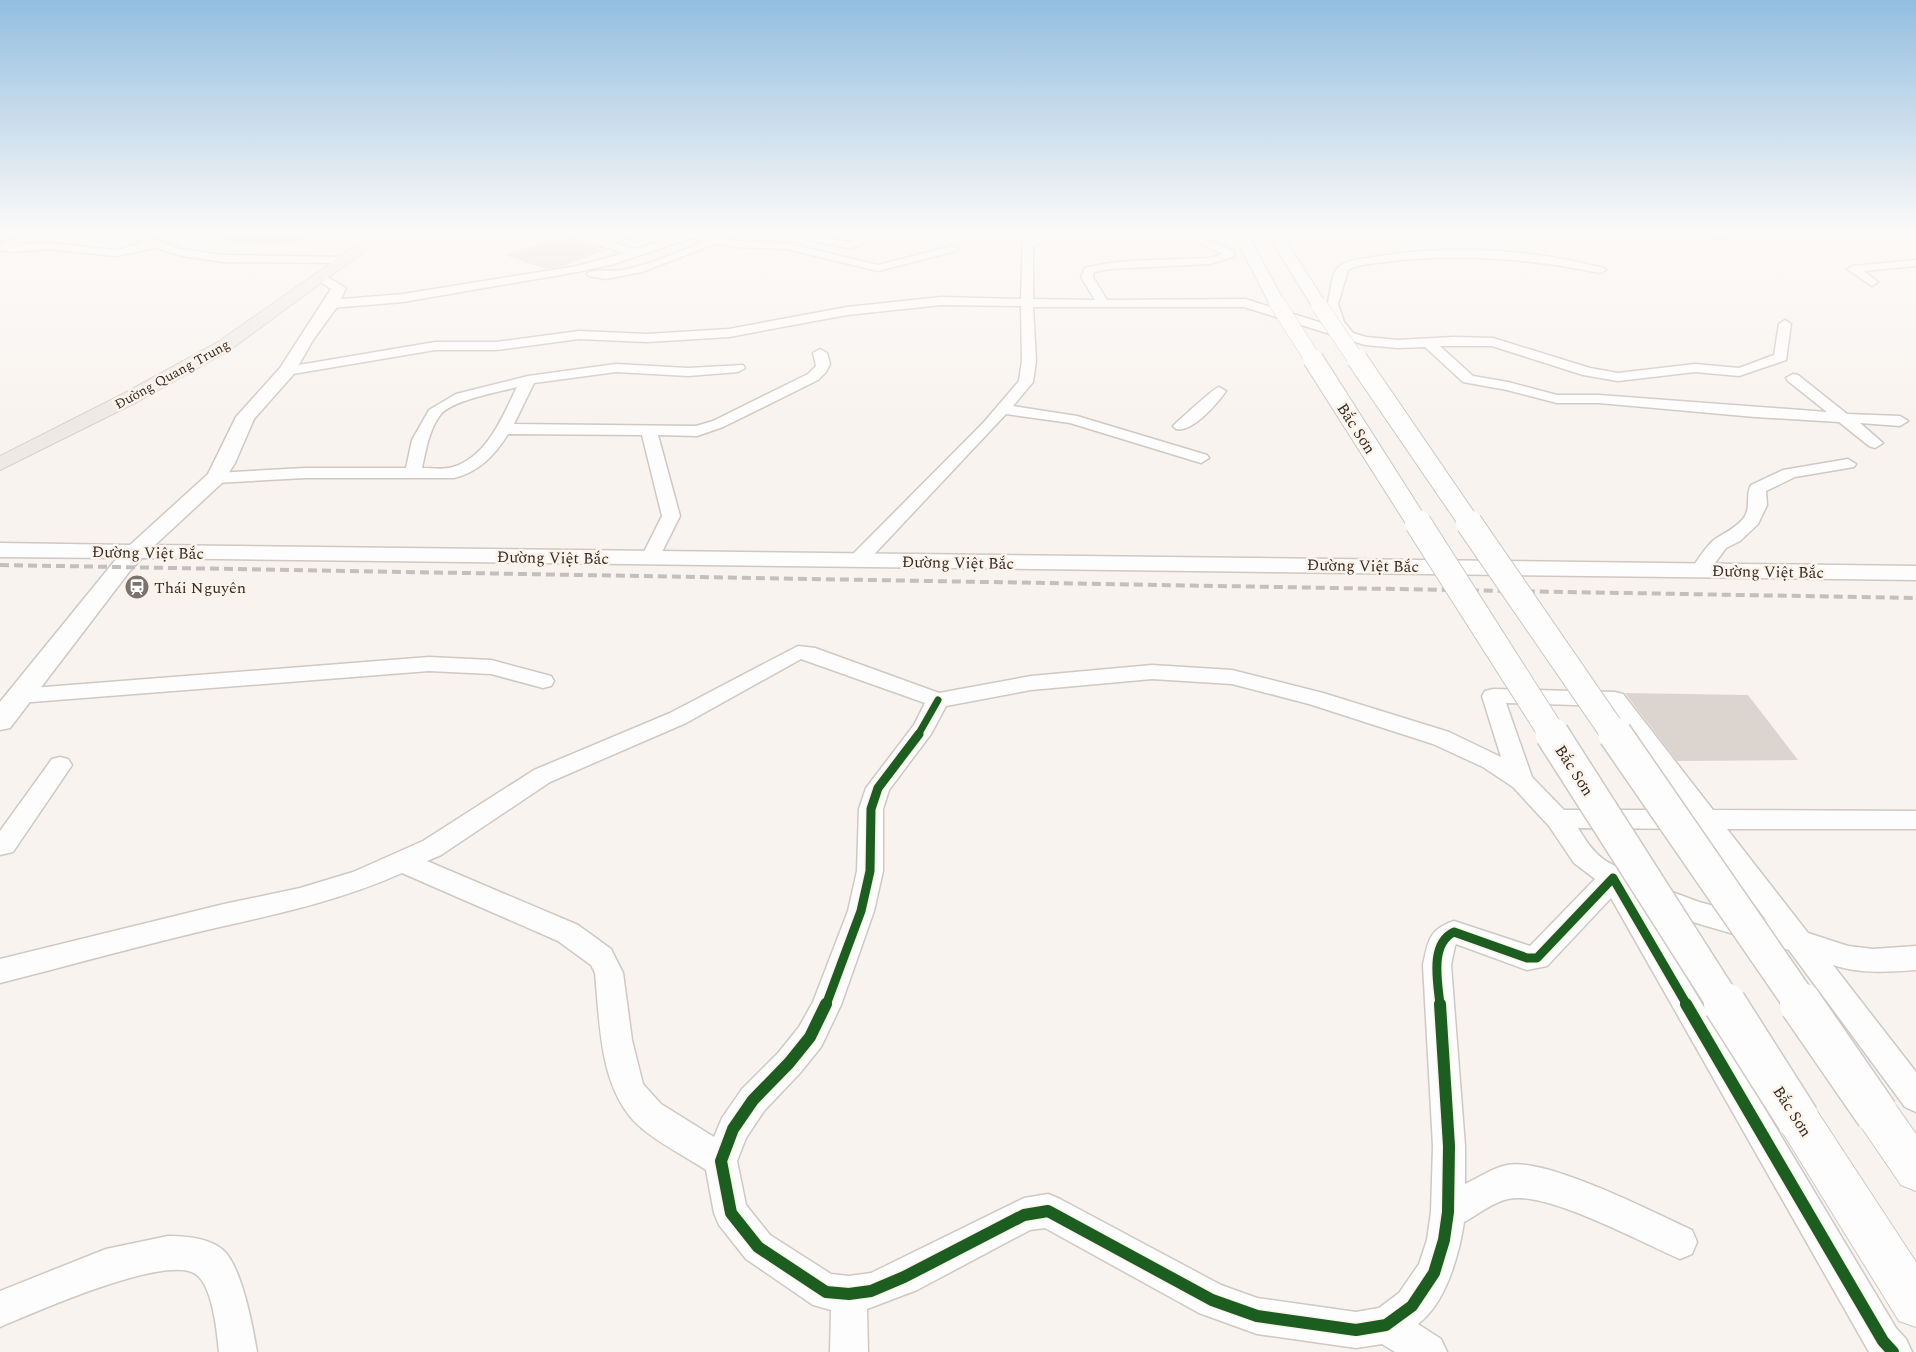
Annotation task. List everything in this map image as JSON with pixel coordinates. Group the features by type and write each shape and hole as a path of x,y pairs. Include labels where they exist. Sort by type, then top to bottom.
{"main road":[{"name":"Đường Quang Trung","path":"0,464 130,398 218,349 294,296"},
{"name":"Bắc Sơn","path":"1273,296 1916,1304"},
{"path":"1314,296 1916,1170"}],"street":[{"path":"8,708 102,588 136,551 216,478 225,463 244,417 287,370 335,296"},
{"path":"332,304 414,296"},
{"path":"858,560 1004,409 1026,382 1029,332 1027,296"},
{"path":"1099,296 1103,303"},
{"path":"1337,296 1332,304 1338,323 1348,335"},
{"path":"287,370 435,346 496,346 579,336 676,337 747,330 829,313 941,301 1245,303 1348,335 1385,344 1493,342 1606,377 1623,377 1695,368 1739,372 1779,358 1785,324"},
{"path":"1428,342 1468,379 1508,386 1557,399 1599,399 1672,407 1900,421"},
{"path":"503,429 688,432 718,424 813,377 823,368 824,360 820,353"},
{"path":"413,474 420,440 436,410 461,397 528,380 616,368 688,372 738,368"},
{"path":"1793,378 1875,443"},
{"path":"216,478 274,473 454,473 472,467 503,429 528,380"},
{"path":"1181,426 1202,410 1219,391"},
{"path":"1004,409 1078,420 1201,458"},
{"path":"649,430 671,516 650,558"},
{"path":"1700,570 1720,544 1734,537 1752,520 1758,505 1757,489 1762,485 1777,478 1806,470 1848,464"},
{"name":"Đường Việt Bắc","path":"0,550 1916,573"},
{"path":"0,971 224,915 300,900 361,880 403,862 446,840 542,776 678,718 798,652 808,653 938,700 1030,683 1152,672 1193,673 1232,677 1316,698 1468,748 1522,781 1558,819 1583,856 1595,867 1613,878 1696,912 1848,958 1873,961 1916,958"},
{"path":"8,708 429,664 491,667 543,681"},
{"path":"1522,781 1493,696 1615,699 1916,1097"},
{"path":"938,700 923,729 878,788 871,809 870,871 861,911 826,1005 810,1037 789,1063 753,1100 733,1129 721,1161 731,1212 758,1247 826,1292 849,1294 871,1291 904,1277 1024,1216 1038,1211 1048,1211 1151,1265 1212,1300 1257,1316 1356,1330 1386,1325 1412,1306 1434,1272 1444,1240 1448,1212 1449,1146 1437,965 1442,940 1446,934 1454,932 1527,958 1536,958 1613,878"},
{"path":"0,845 4,845 60,765"},
{"path":"1558,819 1916,820"},
{"path":"403,862 568,933 601,957 609,973 617,1040 629,1091 650,1116 721,1161"},
{"path":"1613,878 1883,1341 1893,1352"},
{"path":"1448,1212 1507,1182 1528,1183 1573,1194 1680,1242"},
{"path":"0,1309 120,1262 174,1251 196,1254 210,1262 232,1309 238,1352"},
{"path":"849,1294 849,1352"},
{"path":"1386,1325 1428,1352"}],"building":[{"path":"1625,693 1748,695 1798,760 1677,761"}],"railway":[{"path":"0,565 1916,598"}],"cycle path":[{"path":"938,700 923,729 878,788 871,809 870,871 861,911 826,1005 810,1037 789,1063 753,1100 733,1129 721,1161 731,1213 758,1247 826,1292 849,1294 871,1291 904,1277 1024,1215 1038,1211 1048,1211 1151,1265 1212,1300 1257,1316 1356,1330 1386,1325 1412,1306 1434,1273 1444,1240 1448,1212 1449,1146 1437,965 1445,937 1454,932 1527,958 1537,958 1613,878 1883,1341 1893,1352"}],"place":[{"name":"Thái Nguyên","path":"137,587"}]}
